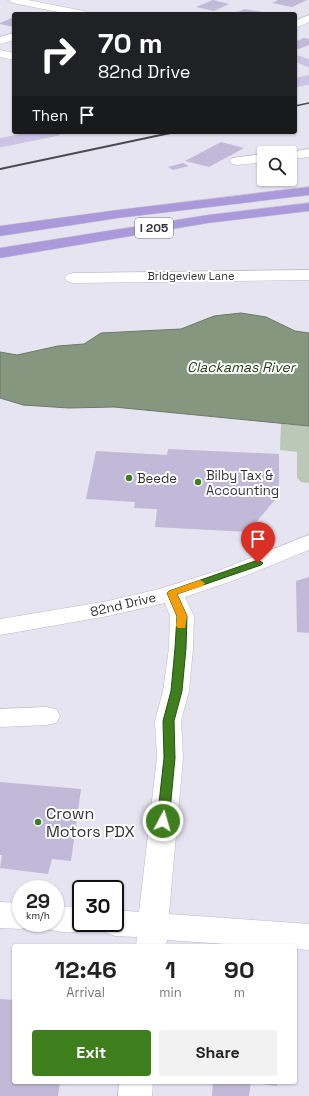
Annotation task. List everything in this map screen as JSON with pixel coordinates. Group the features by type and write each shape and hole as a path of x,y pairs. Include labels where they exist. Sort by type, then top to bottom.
{"highway":[{"name":"I 205","path":"0,231 126,213 309,191"},
{"name":"I 205","path":"0,252 208,219 309,207"}],"main road":[{"path":"297,83 309,80"},
{"path":"0,143 44,134"}],"street":[{"path":"13,0 74,12"},
{"path":"6,9 24,2"},
{"path":"297,24 309,18"},
{"path":"0,41 12,37"},
{"path":"0,53 12,56"},
{"path":"238,161 257,159"},
{"name":"Bridgeview Lane","path":"73,278 309,275"},
{"name":"82nd Drive","path":"0,627 93,612 172,593 269,559 309,542"},
{"path":"152,936 170,758 168,721 176,691 182,616 172,593"},
{"path":"0,718 47,716"},
{"path":"0,915 12,916"},
{"path":"124,926 152,936 309,937"},
{"path":"134,1096 136,1084"}],"shaded area":[{"path":"281,424 309,426 309,483 301,482 297,478 297,452 280,450"}],"water":[{"name":"Clackamas River","path":"241,313 266,317 295,331 309,333 309,426 114,407 69,408 23,405 0,398 0,352 17,355 58,346 84,344 101,333 181,329 214,316"}],"building":[{"path":"213,0 229,4 214,11 196,7"},
{"path":"278,0 307,0 292,7 272,3"},
{"path":"245,9 262,12 237,12"},
{"path":"12,18 12,27 0,23"},
{"path":"303,38 309,39 309,45 297,48 297,41"},
{"path":"221,142 244,148 209,167 185,161"},
{"path":"183,163 189,166 173,170 168,167"},
{"path":"168,449 279,454 279,495 248,532 155,527 157,509 134,508 135,502 86,499 96,451 167,455"},
{"path":"309,577 309,633 297,632 296,581"},
{"name":"Crown Motors PDX","path":"0,782 81,789 71,861 52,859 48,874 0,868 2,855 0,855"},
{"path":"0,999 12,1000 12,1084 60,1084 58,1096 0,1096"},
{"path":"213,1084 251,1084 249,1096 212,1096"},
{"path":"264,1084 277,1084 277,1086"}],"railway":[{"path":"297,106 309,103"},
{"path":"0,169 166,134"}],"slow traffic":[{"path":"181,626 182,616 172,593 200,583"}],"place":[{"name":"Beede","path":"129,478"},
{"name":"Bilby Tax & Accounting","path":"198,482"},
{"name":"Crown Motors PDX","path":"38,822"}],"route":[{"path":"163,821 170,758 168,721 176,691 182,616 172,593 258,563"}]}
